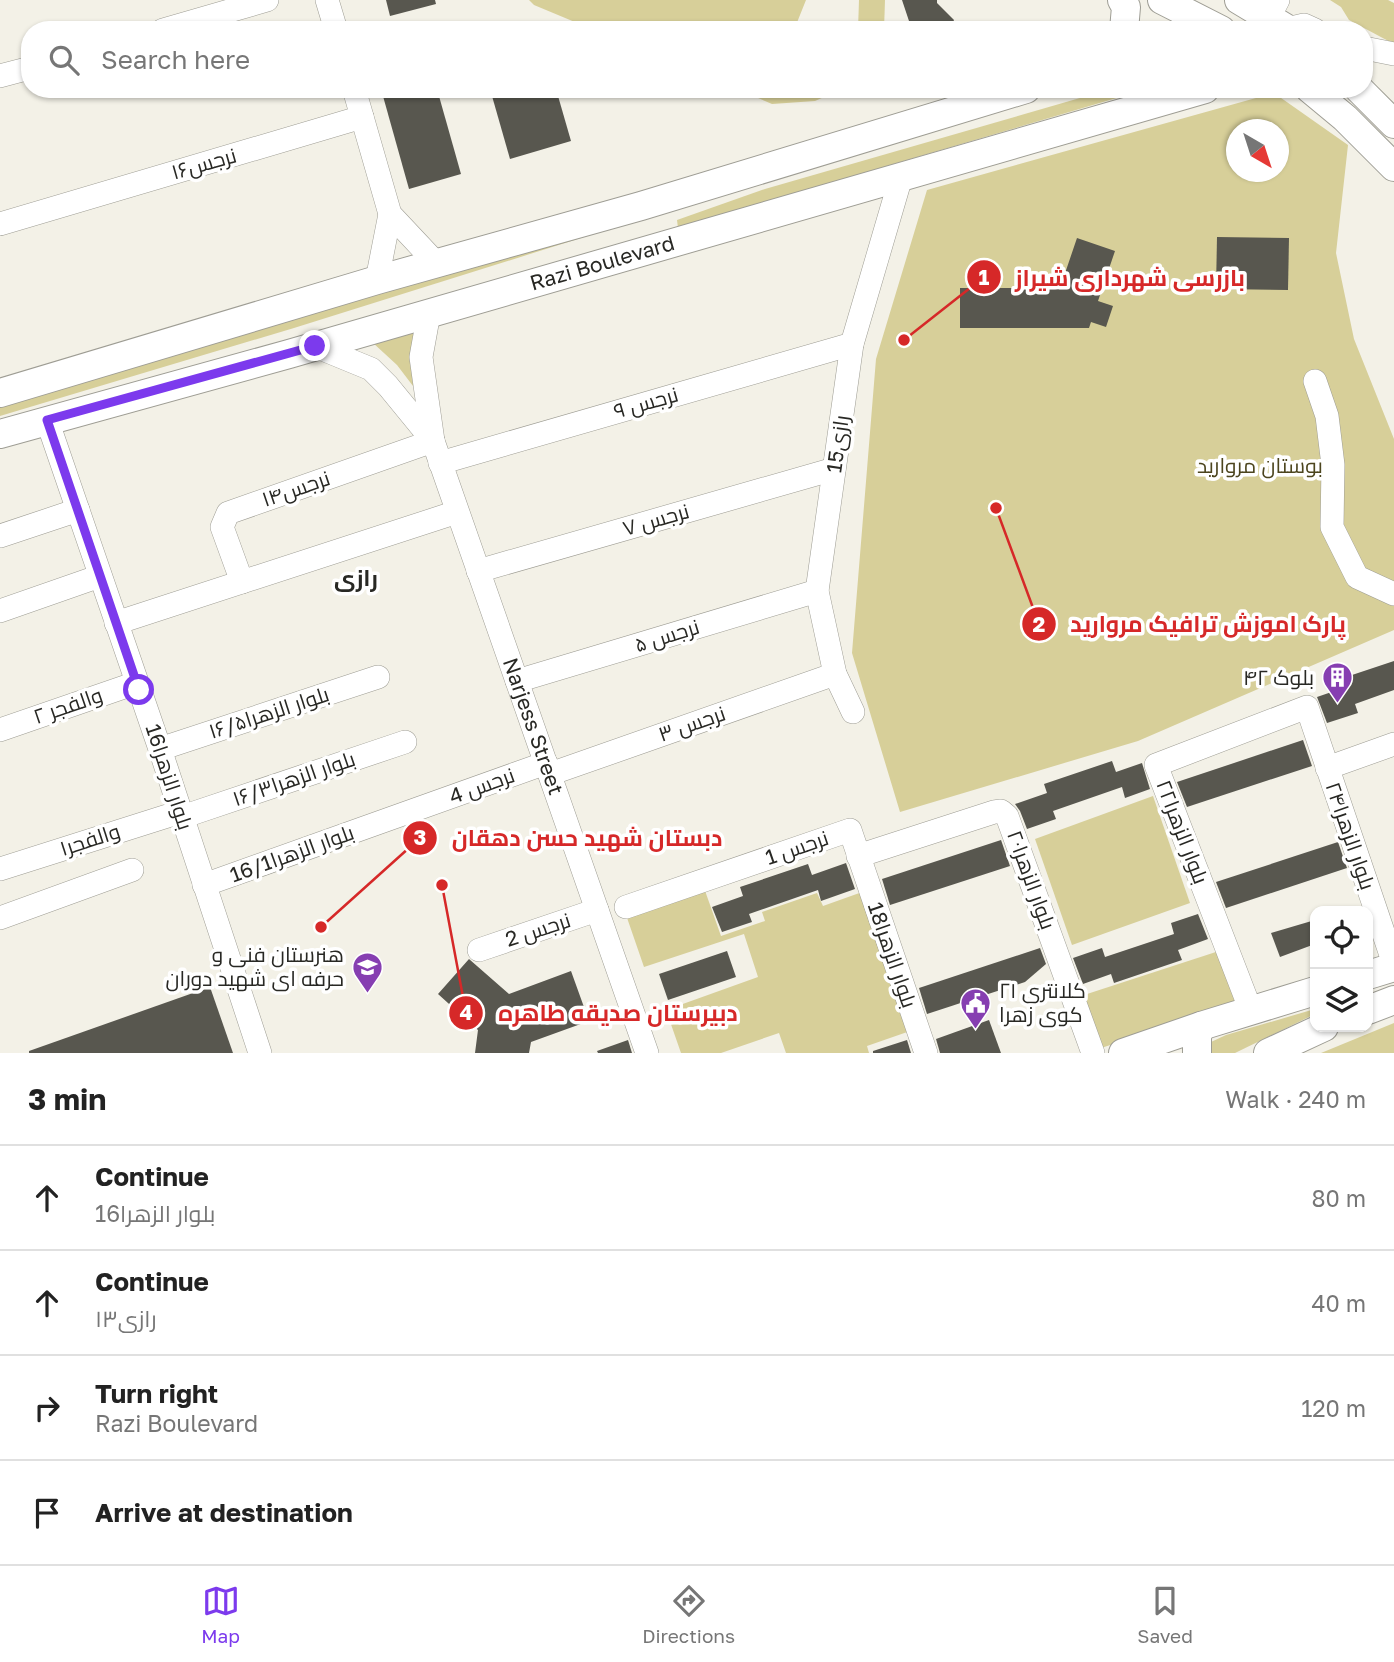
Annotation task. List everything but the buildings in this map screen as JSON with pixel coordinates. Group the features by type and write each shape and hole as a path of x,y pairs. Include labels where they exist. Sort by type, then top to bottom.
{"main road":[{"path":"1122,0 1126,7 1125,21"},
{"path":"1162,0 1201,21"},
{"path":"1239,0 1281,19"},
{"path":"1373,78 1394,95"},
{"path":"0,393 377,280 641,206 996,98"},
{"name":"Razi Boulevard","path":"0,434 901,177 1155,98"},
{"path":"1321,98 1394,167"},
{"path":"1368,98 1394,124"},
{"path":"641,206 653,248"},
{"path":"1373,973 1394,966"},
{"path":"1136,1051 1199,1039 1251,1011 1310,993"},
{"path":"1373,1008 1394,1000"},
{"path":"1269,1053 1313,1032"}],"street":[{"path":"194,21 267,0"},
{"path":"327,0 333,21"},
{"path":"1373,50 1394,54"},
{"path":"2,76 21,71"},
{"path":"357,98 390,214 436,263"},
{"name":"نرجس۱۶","path":"0,224 362,117"},
{"name":"15رازی","path":"853,712 835,674 817,591 852,344 901,177"},
{"path":"377,280 390,214"},
{"path":"429,313 421,357 433,441"},
{"name":"نرجس ۹","path":"440,463 852,344"},
{"path":"315,346 371,369 433,441"},
{"path":"1315,381 1327,416 1333,465 1332,527 1357,577 1394,594"},
{"name":"16بلوار الزهرا","path":"47,420 160,749 260,1053"},
{"name":"Narjess Street","path":"433,441 647,1053"},
{"name":"نرجس۱۴","path":"250,579 222,527 228,513 433,441"},
{"name":"نرجس ۷","path":"478,571 834,469"},
{"path":"0,536 78,510"},
{"path":"116,623 457,512"},
{"path":"0,611 100,576"},
{"name":"نرجس ۵","path":"517,681 817,591"},
{"name":"نرجس ۳","path":"548,769 835,674"},
{"name":"بلوار الزهرا۱۶/۵","path":"160,749 378,677"},
{"name":"والفجر ۲","path":"0,730 136,683"},
{"name":"بلوار الزهرا۲۴","path":"1307,707 1394,966"},
{"name":"بلوار الزهرا۲۲","path":"1251,1011 1156,765 1307,707"},
{"name":"بلوار الزهرا۱۶/۳","path":"181,814 405,742"},
{"path":"1328,768 1394,744"},
{"name":"4 نرجس","path":"379,822 548,769"},
{"name":"بلوار الزهرا۲۰","path":"858,856 1001,811 1007,816 1093,1053"},
{"name":"والفجر۱","path":"0,869 181,814"},
{"name":"بلوار الزهرا16/1","path":"204,885 379,822"},
{"name":"18بلوار الزهرا","path":"850,830 926,1053"},
{"name":"1 نرجس","path":"626,907 850,830"},
{"path":"2,913 132,870"},
{"name":"2 نرجس","path":"479,950 597,910"}],"green space":[{"path":"529,0 806,0 798,21 572,21 534,5"},
{"path":"859,0 885,0 884,21 858,21"},
{"path":"1330,0 1388,0 1394,3 1394,44 1373,33 1373,21 1351,21 1341,7"},
{"path":"758,98 822,98 815,101 772,104"},
{"path":"1080,98 1117,98 678,228 677,220 765,189"},
{"name":"بوستان مروارید","path":"1256,98 1281,98 1348,145 1336,253 1354,339 1394,439 1394,630 1138,741 900,812 852,653 876,359 927,190"},
{"path":"632,222 294,328 0,416 0,400"},
{"path":"415,330 412,351 413,386 397,365 372,342"},
{"path":"1153,796 1190,903 1072,945 1035,839"},
{"path":"703,885 721,936 765,921 762,912 817,893 823,906 865,891 913,1030 867,1046 869,1053 786,1053 779,1033 721,1053 681,1053 666,1010 758,977 744,934 644,967 625,912"},
{"path":"1222,950 1239,1004 1101,1048 1084,995"},
{"path":"1310,1010 1310,1016 1235,1053 1211,1053 1211,1042 1226,1035"},
{"path":"1394,1023 1394,1053 1321,1053 1373,1032"}],"place":[{"name":"بازرسی شهرداری شیراز","path":"904,340"},
{"name":"پارک اموزش ترافیک مروارید","path":"996,508"},
{"name":"بلوک ۴۲","path":"1337,705"},
{"name":"دبیرستان صدیقه طاهره","path":"442,885"},
{"name":"دبستان شهید حسن دهقان","path":"321,927"},
{"name":"هنرستان فنی و حرفه ای شهید دوران","path":"367,994"},
{"name":"کلانتری ۲۱ کوی زهرا","path":"976,1030"}],"district":[{"name":"رازی","path":"356,578"}],"route":[{"path":"139,690 47,420 315,346"}]}
